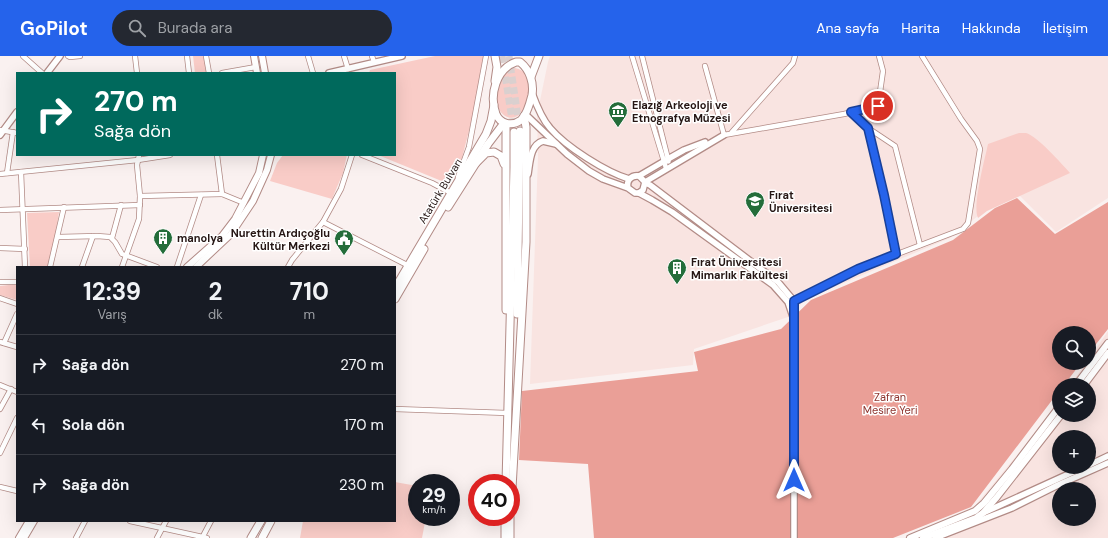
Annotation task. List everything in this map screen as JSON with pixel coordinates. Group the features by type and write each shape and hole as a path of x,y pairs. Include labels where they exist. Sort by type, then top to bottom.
{"main road":[{"path":"254,56 257,70"},
{"path":"262,56 265,72"},
{"path":"495,56 497,67 494,103 496,114 505,124 507,413"},
{"path":"505,124 512,124 521,120 529,105 532,93 531,77 539,56"},
{"path":"494,89 504,69 519,59 531,77"},
{"name":"Atatürk Bulvarı","path":"396,286 486,134 491,121 494,103"},
{"path":"513,474 526,242 526,127 524,115"},
{"name":"Atatürk Bulvarı","path":"396,297 443,216 476,163 488,144 505,124"},
{"path":"506,474 514,167 517,131 516,410"},
{"path":"476,163 486,153 494,152 501,156 505,166"},
{"path":"188,266 222,236 235,219 259,174 263,156"},
{"path":"197,266 231,234 253,201 272,156"},
{"path":"1081,378 1108,343"},
{"path":"1089,378 1108,353"},
{"path":"910,538 975,511 984,503 1012,469 1052,416"},
{"path":"923,538 976,518 982,513 998,497 1056,422"},
{"path":"19,538 28,522"},
{"path":"24,538 33,522"},
{"path":"251,538 259,522"},
{"path":"262,538 270,522"},
{"path":"505,526 505,538"},
{"path":"510,526 510,538"}],"street":[{"path":"23,56 41,72"},
{"path":"48,72 60,56"},
{"path":"68,56 80,56"},
{"path":"135,56 137,72"},
{"path":"187,56 189,72"},
{"path":"206,56 209,72"},
{"path":"308,56 313,72"},
{"path":"344,56 348,69"},
{"path":"372,56 374,62"},
{"path":"334,72 402,56"},
{"path":"364,156 432,183 451,193 469,147 486,56"},
{"path":"632,56 668,167"},
{"path":"642,56 665,160"},
{"path":"732,132 793,63 795,56"},
{"path":"628,188 629,179 633,176 639,176 684,150 724,134 878,106 883,71 879,56"},
{"path":"794,301 858,269 963,229 966,225 970,217 980,151 976,141 922,56"},
{"path":"705,66 724,134"},
{"path":"234,72 257,70"},
{"path":"532,93 549,128 565,143 601,166 629,179"},
{"path":"851,112 868,128 896,146 920,245"},
{"path":"1,132 16,113"},
{"path":"524,115 567,154 589,171 603,179 628,188 632,192 639,193 672,212 773,285 788,302 795,325"},
{"path":"868,128 896,254"},
{"path":"1,132 15,133 7,173"},
{"path":"639,193 643,190 645,183 668,167 724,134"},
{"path":"526,188 533,149 536,145 543,141 557,145"},
{"path":"0,174 160,156"},
{"path":"217,156 222,194"},
{"path":"289,266 322,222 341,189 352,156"},
{"path":"122,266 139,219 140,196 137,165 139,158"},
{"path":"21,172 24,208 25,266"},
{"path":"639,176 645,183 650,185 778,282 794,301 794,538"},
{"path":"140,196 222,194 244,203"},
{"path":"177,266 201,195"},
{"path":"0,210 140,205"},
{"path":"121,206 112,238 122,254 154,266"},
{"path":"50,266 64,207"},
{"path":"322,222 409,266"},
{"path":"58,237 93,236 112,238"},
{"path":"82,266 93,236"},
{"path":"0,248 25,249"},
{"path":"0,282 16,282"},
{"path":"0,298 16,304"},
{"path":"16,316 2,342 16,347"},
{"path":"0,385 16,392"},
{"path":"0,409 11,389"},
{"path":"396,409 507,413"},
{"path":"0,453 16,420"},
{"path":"1096,462 1108,456"},
{"path":"935,538 1012,508 1108,463"},
{"path":"982,513 1068,474"},
{"path":"0,487 16,490"},
{"path":"76,538 84,522"},
{"path":"135,522 204,538 211,522"},
{"path":"157,538 165,522"}],"shaded area":[{"path":"193,56 204,56 206,72 195,72"},
{"path":"435,56 483,56 473,115 462,158 444,182 380,156 396,156 396,72 369,72 370,70"},
{"name":"Fırat Üniversitesi","path":"550,56 1108,56 1108,198 1056,232 1020,196 992,205 950,238 806,299 788,317 694,349 693,365 530,384 538,157 537,115"},
{"path":"515,68 522,71 526,75 530,88 524,109 514,118 510,118 499,110 497,98 503,77 510,69"},
{"path":"1019,133 1031,135 1070,173 987,211 978,218 978,193 988,144"},
{"path":"282,156 347,156 343,173 332,199 270,181 277,163"},
{"path":"59,212 51,264 49,266 30,266 27,213"},
{"path":"16,284 16,300 0,295 0,286"},
{"path":"1108,331 1108,538 905,538 975,506 1052,410 1052,422 1096,422 1096,378 1075,378 1081,370 1096,370 1096,349"},
{"path":"396,482 408,484 408,526 424,526 422,538 300,538 303,522 396,522"}],"green space":[{"name":"Zafran Mesire Yeri","path":"1017,198 1055,234 1108,202 1108,329 1096,344 1096,326 1052,326 1052,370 1076,370 1069,378 1052,378 1052,400 971,507 893,538 594,538 588,464 519,460 522,391 698,371 694,352 781,329 811,300 953,240 995,208"}],"tunnel":[{"path":"502,56 514,132"},
{"path":"509,56 520,131"}],"place":[{"name":"Elazığ Arkeoloji ve Etnografya Müzesi","path":"618,128"},
{"name":"Fırat Üniversitesi","path":"755,218"},
{"name":"manolya","path":"163,255"},
{"name":"Nurettin Ardıçoğlu Kültür Merkezi","path":"344,256"},
{"name":"Fırat Üniversitesi Mimarlık Fakültesi","path":"677,285"}],"route":[{"path":"794,480 794,301 858,269 896,254 887,207 868,128 851,112 878,106"}]}
